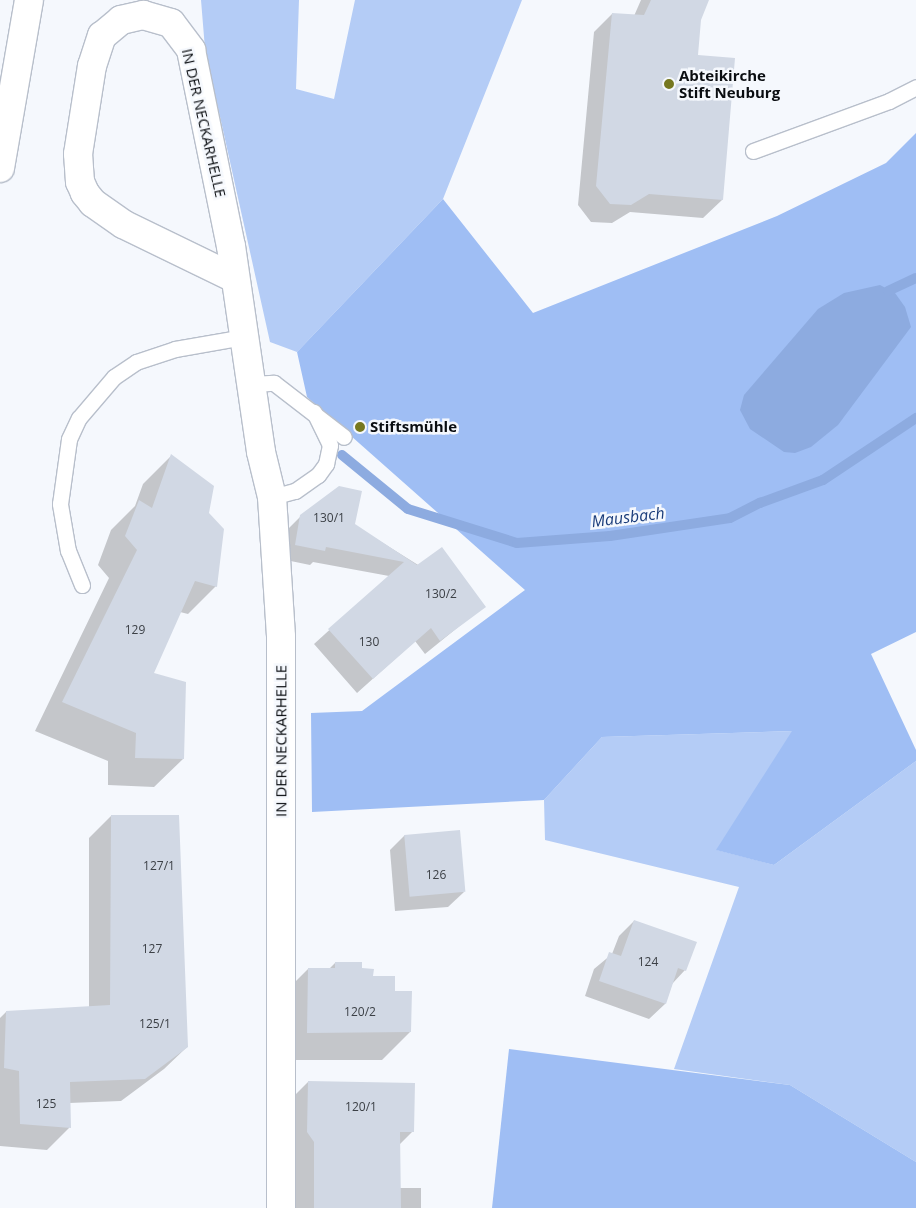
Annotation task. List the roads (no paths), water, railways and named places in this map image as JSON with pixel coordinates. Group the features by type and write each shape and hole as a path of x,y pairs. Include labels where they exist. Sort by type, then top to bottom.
{"street":[{"path":"0,168 29,0"},
{"name":"IN DER NECKARHELLE","path":"234,278 124,224 93,203 80,182 81,126 95,52 102,36 111,26 130,16 156,17 171,23 190,50 231,246 234,278 252,384 261,452 272,497 281,637 281,1208"}],"lane":[{"path":"754,151 889,101 916,87"},
{"path":"82,585 68,551 60,504 69,439 79,418 114,377 136,362 175,349 243,337"},
{"path":"252,384 274,383 344,437"},
{"path":"272,497 295,491 318,475 326,464 330,445 314,412"}],"waterway":[{"path":"888,291 916,278"},
{"name":"Mausbach","path":"342,455 408,509 517,543 610,536 730,518 760,503 823,480 916,418"}],"place":[{"name":"Abteikirche Stift Neuburg","path":"669,84"},
{"name":"Stiftsmühle","path":"360,427"}]}
